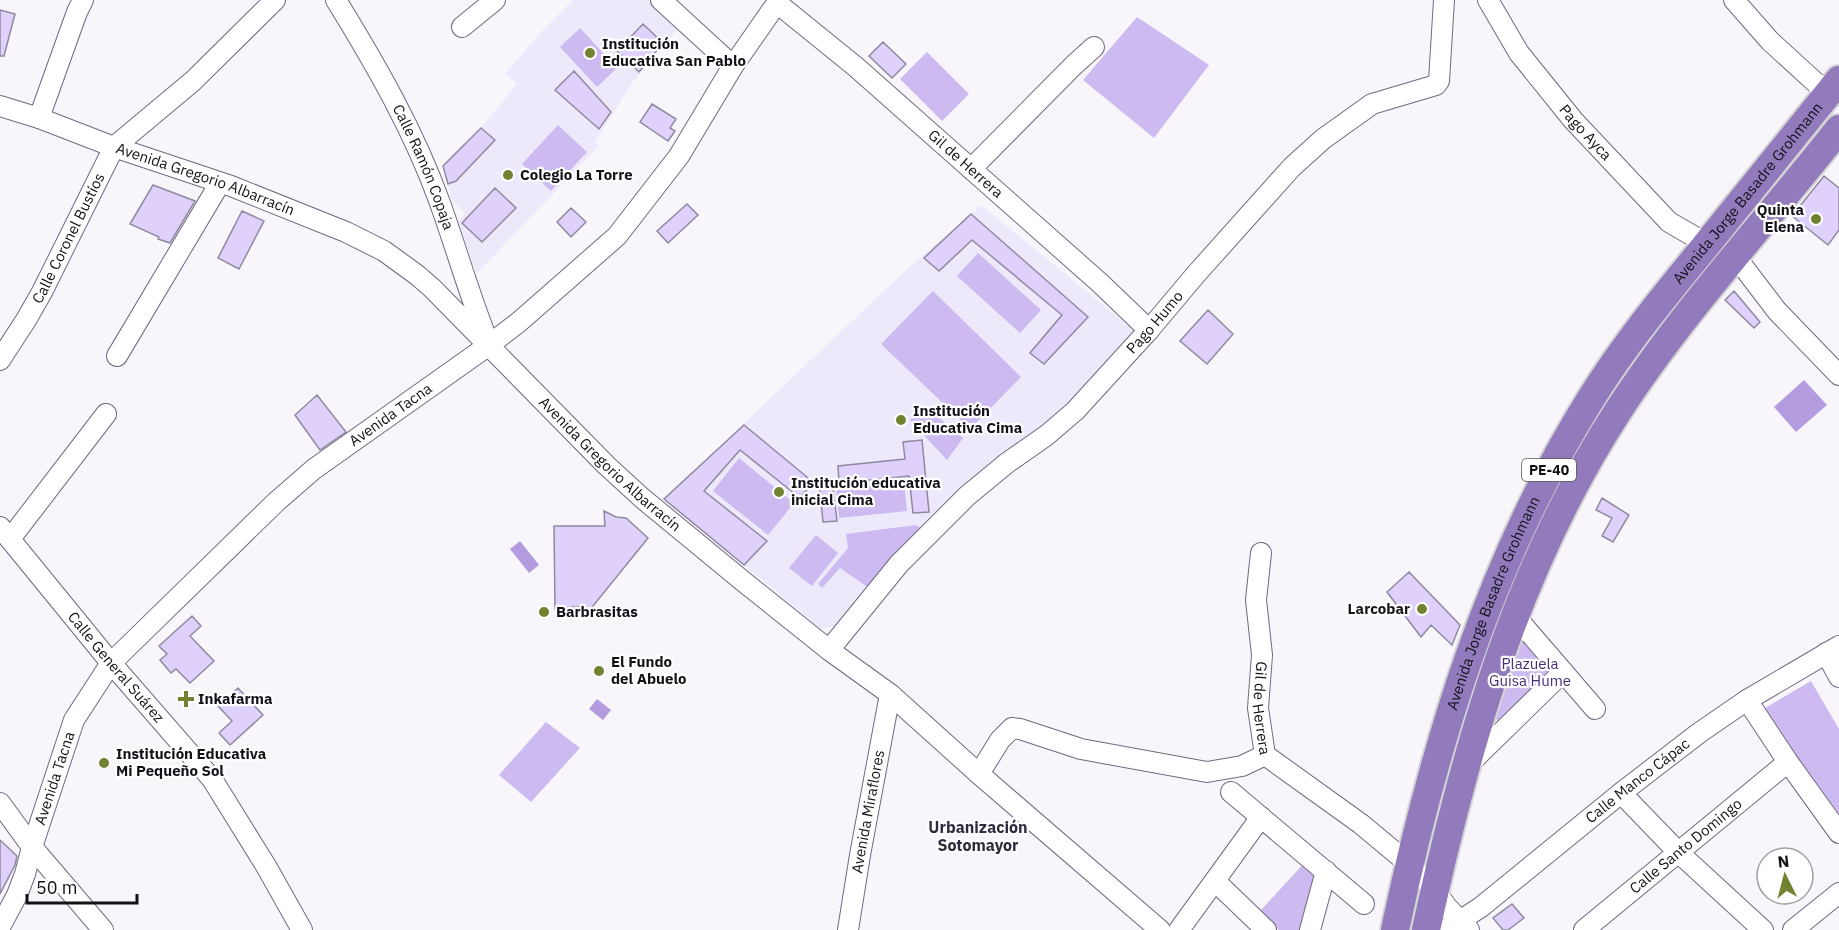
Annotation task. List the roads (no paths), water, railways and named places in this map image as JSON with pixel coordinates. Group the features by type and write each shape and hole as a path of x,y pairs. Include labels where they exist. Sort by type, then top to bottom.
{"highway":[{"name":"Avenida Jorge Basadre Grohmann","path":"1395,930 1409,864 1446,728 1489,601 1529,508 1591,398 1659,302 1833,87"},
{"name":"Avenida Jorge Basadre Grohmann","path":"1426,930 1465,768 1493,673 1556,522 1590,457 1657,354 1839,129"},
{"path":"1796,134 1820,153"},
{"path":"1529,508 1556,522"}],"street":[{"path":"39,118 83,0"},
{"name":"Calle Coronel Bustíos","path":"0,360 42,292 114,147 193,81 275,0"},
{"name":"Calle Ramón Copaja","path":"336,0 388,87 414,141 439,202 470,297 489,345"},
{"path":"462,27 495,0"},
{"path":"661,0 733,66"},
{"name":"Pago Humo","path":"830,650 899,564 967,496 1007,462 1047,435 1075,411 1292,167 1323,139 1371,104 1436,86 1439,81 1444,0"},
{"name":"Pago Ayca","path":"1488,0 1519,53 1573,120 1669,222 1707,244"},
{"path":"1734,0 1770,41 1833,87"},
{"name":"Avenida Tacna","path":"0,927 25,874 74,720 111,663 276,502 314,469 519,322 617,236 679,156 733,66 778,2"},
{"name":"Gil de Herrera","path":"778,2 856,67 1100,283 1149,330"},
{"path":"971,169 1094,47"},
{"name":"Avenida Gregorio Albarracín","path":"0,106 220,183 346,232 384,251 409,268 432,288 606,465 642,498 830,650 890,694 1160,930"},
{"path":"117,356 220,183"},
{"path":"1735,256 1777,311 1839,375"},
{"path":"5,533 106,414"},
{"name":"Calle General Suárez","path":"5,533 111,663 212,779 266,866 302,930"},
{"name":"Gil de Herrera","path":"1261,553 1256,600 1262,655 1258,708 1265,755 1361,825 1409,864 1435,890 1458,927"},
{"path":"1515,616 1595,709"},
{"path":"1832,650 1839,677"},
{"name":"Calle Manco Cápac","path":"1458,927 1621,793 1699,733 1747,700 1832,650"},
{"path":"1465,768 1563,672"},
{"name":"Avenida Miraflores","path":"848,930 890,694"},
{"path":"1747,700 1839,833"},
{"path":"979,774 1000,740 1012,729 1020,729 1081,749 1207,772 1242,766 1265,755"},
{"name":"Calle Santo Domingo","path":"1584,930 1788,762"},
{"path":"1232,792 1364,904"},
{"path":"1621,793 1679,853 1763,930"},
{"path":"0,803 32,847 103,930"},
{"path":"1179,930 1261,817"},
{"path":"1310,930 1326,871"},
{"path":"1215,881 1266,930"},
{"path":"1793,930 1839,893"},
{"path":"1458,927 1483,930"}],"place":[{"name":"Institución Educativa San Pablo","path":"590,53"},
{"name":"Colegio La Torre","path":"508,175"},
{"name":"Quinta Elena","path":"1816,219"},
{"name":"Institución Educativa Cima","path":"901,420"},
{"name":"Institución educativa inicial Cima","path":"779,492"},
{"name":"Larcobar","path":"1422,609"},
{"name":"Barbrasitas","path":"544,612"},
{"name":"El Fundo del Abuelo","path":"599,671"},
{"name":"Inkafarma","path":"186,699"},
{"name":"Institución Educativa Mi Pequeño Sol","path":"104,763"}],"district":[{"name":"Urbanización Sotomayor","path":"978,836"}],"park label":[{"name":"Plazuela Guisa Hume","path":"1530,672"}]}
